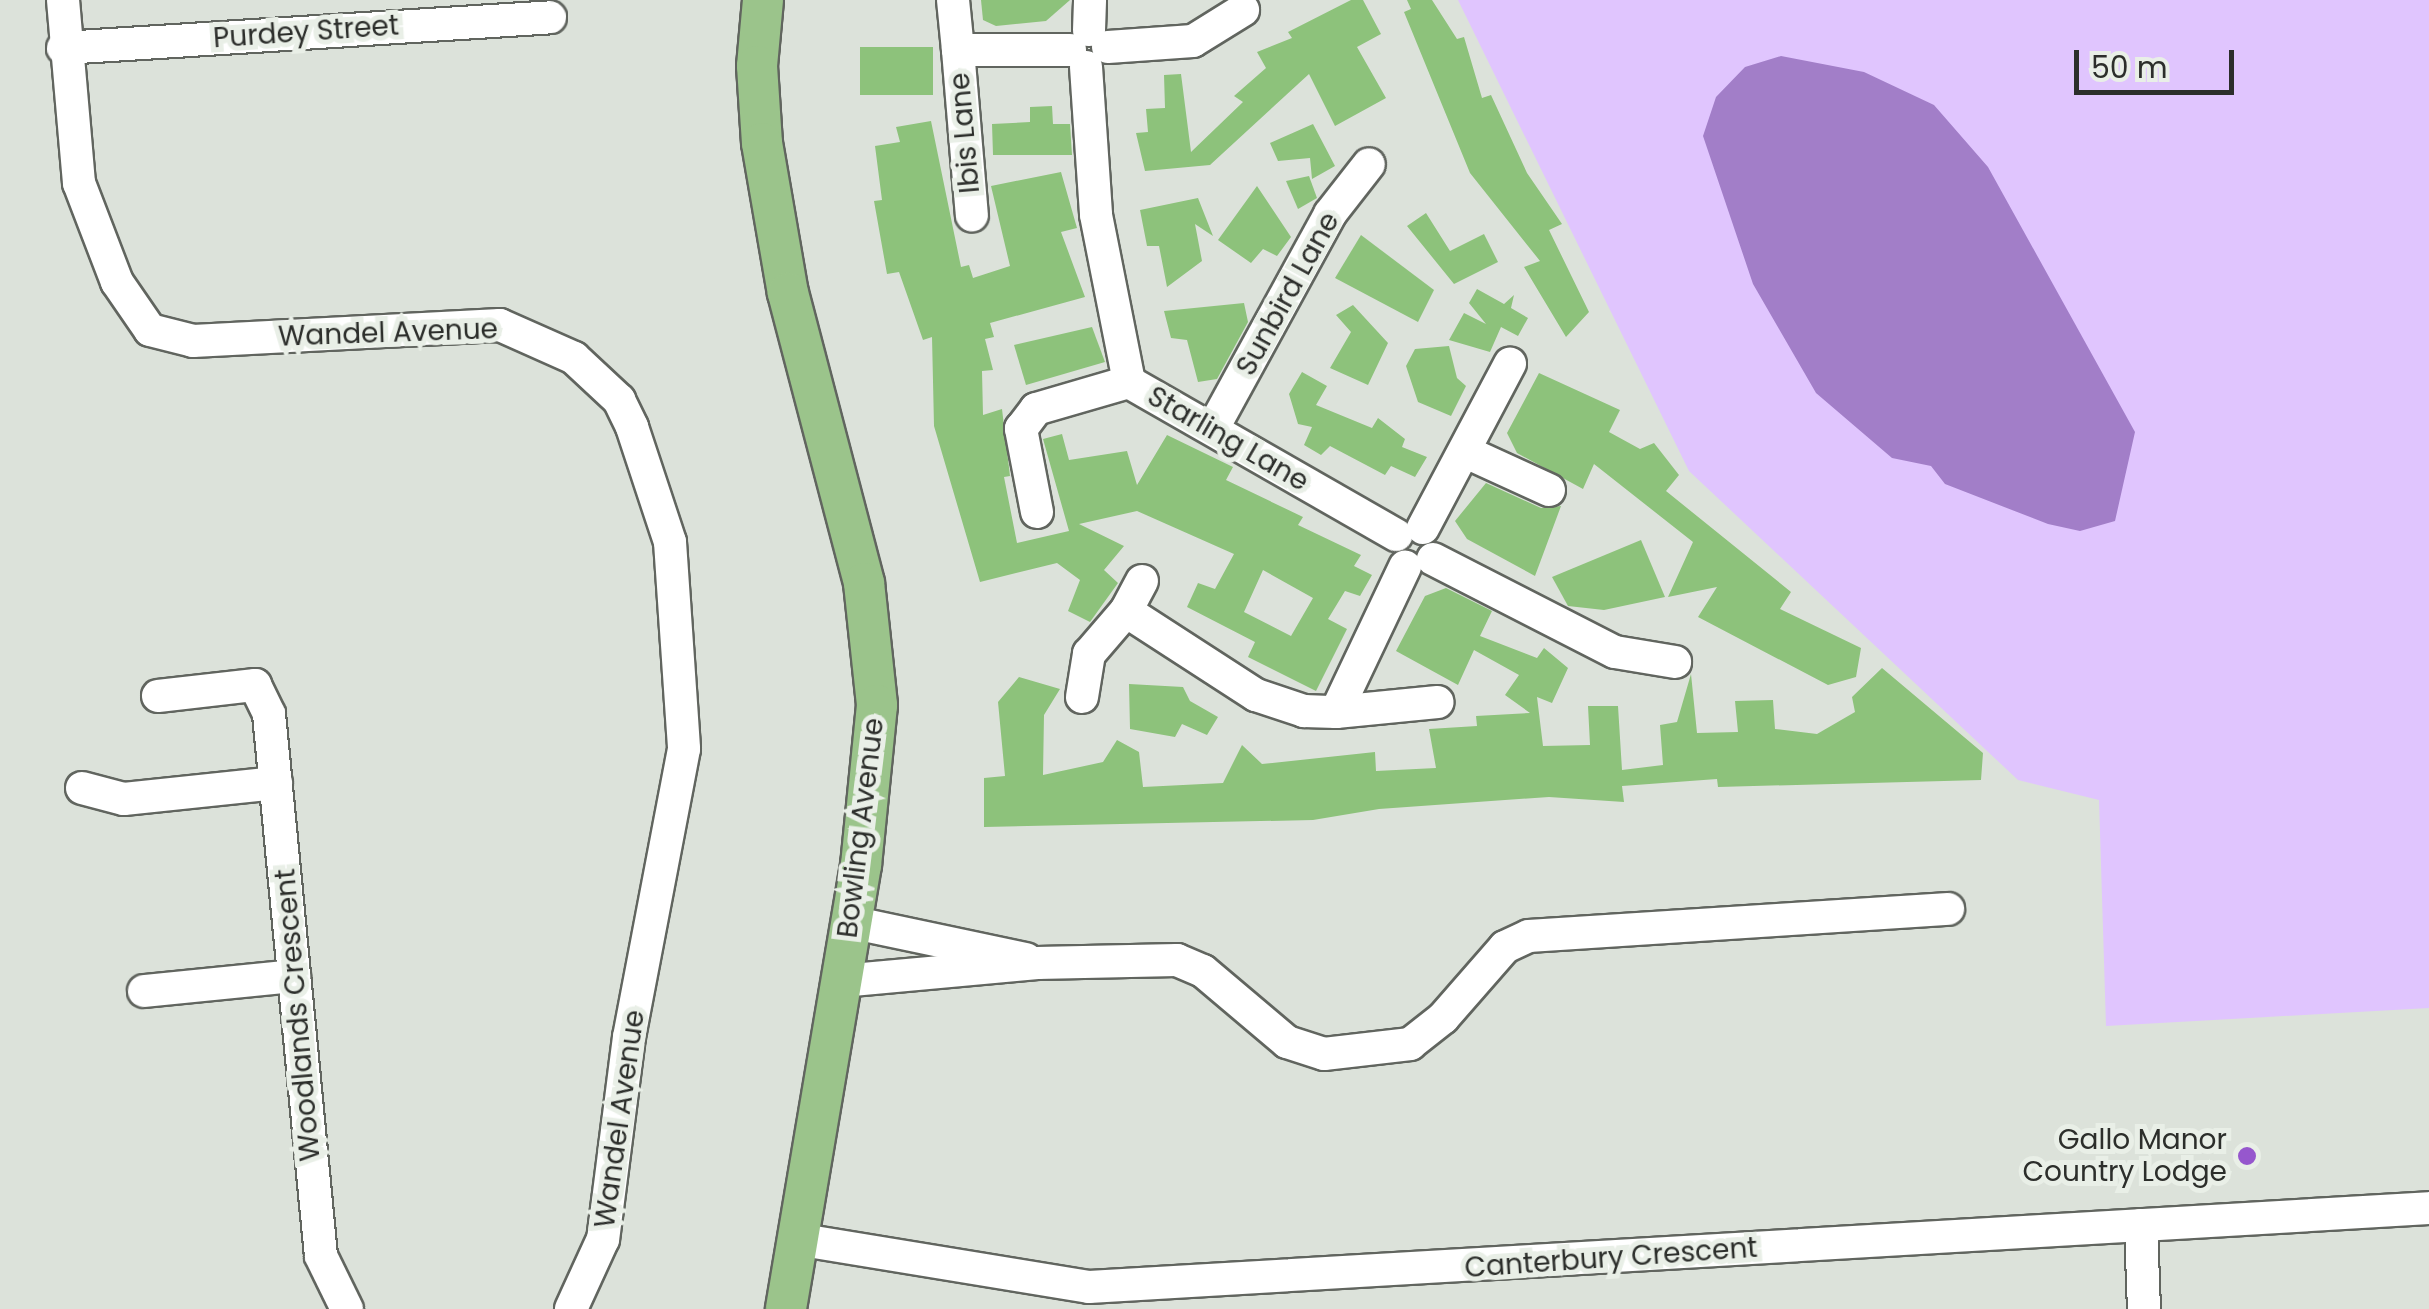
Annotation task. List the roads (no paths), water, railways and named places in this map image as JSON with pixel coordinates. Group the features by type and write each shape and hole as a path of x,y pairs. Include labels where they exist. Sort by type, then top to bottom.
{"main road":[{"name":"Bowling Avenue","path":"742,0 741,118 771,264 788,293"},
{"name":"Bowling Avenue","path":"762,0 759,115 788,293 853,529 872,635 877,727 841,981 786,1309"}],"street":[{"name":"Wandel Avenue","path":"63,0 63,48 79,183 117,282 150,330 192,341 500,325 574,358 619,400 632,426 670,542 684,749 629,1038 603,1239 571,1309"},
{"name":"Ibis Lane","path":"954,0 972,215"},
{"name":"Ibis Lane","path":"958,50 1089,39 1192,41 1248,3"},
{"name":"Purdey Street","path":"63,48 550,17"},
{"name":"Starling Lane","path":"1089,39 1088,160 1128,382 1414,547 1615,652 1675,662"},
{"name":"Sunbird Lane","path":"1213,428 1330,214 1369,164"},
{"path":"1336,712 1414,547 1468,453 1510,364"},
{"path":"1037,512 1021,429 1036,409 1128,382"},
{"path":"1468,453 1550,490"},
{"path":"1082,698 1089,654 1126,611 1142,582"},
{"path":"1126,611 1256,695 1304,711 1336,712 1438,702"},
{"name":"Woodlands Crescent","path":"158,696 254,685 270,714 321,1256 346,1309"},
{"path":"82,788 124,799 276,783"},
{"path":"841,981 1037,963 1188,963 1287,1042 1324,1054 1399,1048 1423,1036 1495,957 1528,936 1948,909"},
{"path":"850,922 1037,963"},
{"path":"144,990 294,976"},
{"name":"Canterbury Crescent","path":"796,1239 1089,1287 2429,1208"},
{"path":"2140,1225 2144,1309"}],"place":[{"name":"Gallo Manor Country Lodge","path":"2247,1156"}]}
